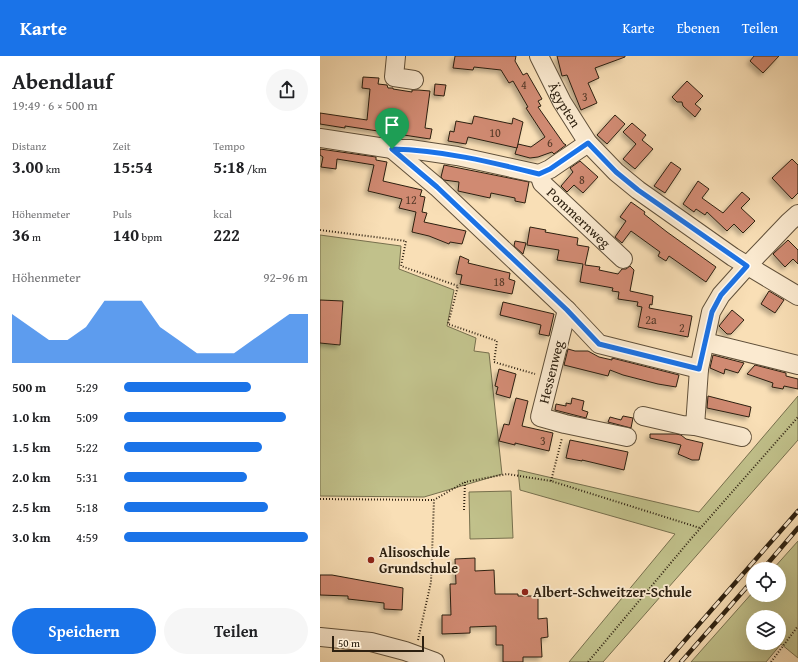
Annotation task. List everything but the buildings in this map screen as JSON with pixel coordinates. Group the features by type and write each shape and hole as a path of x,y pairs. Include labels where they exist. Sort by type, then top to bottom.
{"street":[{"path":"396,56 394,78 414,80"},
{"name":"Ägypten","path":"539,56 562,102 588,143 616,172 638,190 747,266 798,296"},
{"name":"Pommernweg","path":"320,138 392,149 410,149 457,156 539,174 550,169 588,143"},
{"path":"392,149 437,187 567,310 599,344 699,369"},
{"name":"Pommernweg","path":"539,174 542,183 622,259"},
{"path":"695,426 699,369 712,312 721,295 798,214"},
{"name":"Hessenweg","path":"567,310 540,417 565,424 627,437"},
{"path":"705,342 798,365"},
{"path":"643,416 742,436"},
{"path":"320,637 371,642 414,654 435,662"}],"path":[{"path":"320,230 406,241 401,266 458,286 448,324 497,341 494,362 550,378"},
{"path":"588,662 700,528 798,417"},
{"path":"551,481 565,424"},
{"path":"320,499 434,500 466,482 507,474 551,481 700,528"},
{"path":"464,510 466,482"},
{"path":"414,654 432,582 434,500"},
{"path":"771,662 798,626"}],"green space":[{"path":"320,235 401,246 399,269 454,290 447,326 476,338 474,351 489,353 502,474 424,497 320,496"},
{"path":"798,396 798,440 603,662 569,662 675,534 520,490 518,470 699,512"},
{"path":"511,491 513,538 470,539 469,492"},
{"path":"798,541 798,658 786,648 786,610 746,610 746,650 776,650 766,662 691,662 746,600 746,602 786,602 786,562 779,562"}],"railway":[{"path":"666,662 798,511"},
{"path":"769,562 798,528"},
{"path":"681,662 746,588"}],"place":[{"name":"Alisoschule Grundschule","path":"371,560"},
{"name":"Albert-Schweitzer-Schule","path":"525,592"}],"route":[{"path":"588,143 616,172 638,190 747,266 721,295 712,312 699,369 599,344 567,310 437,187 392,149 410,149 457,156 539,174 550,169 588,143"}]}
